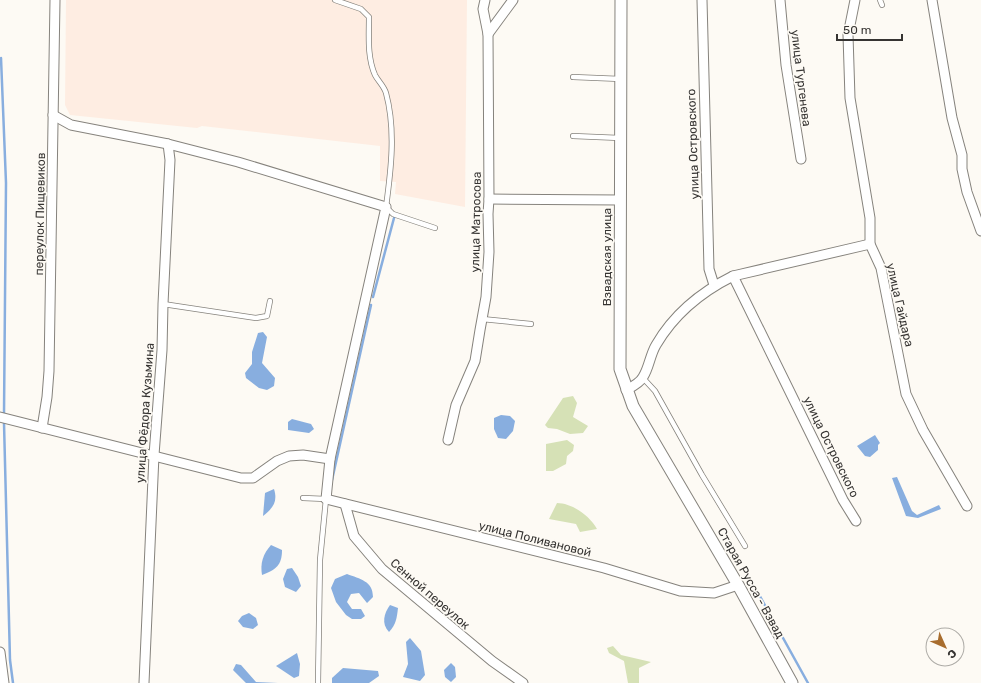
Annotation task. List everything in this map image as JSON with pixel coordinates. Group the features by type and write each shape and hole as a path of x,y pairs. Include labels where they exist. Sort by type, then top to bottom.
{"street":[{"name":"переулок Пищевиков","path":"42,428 47,397 49,370 55,0"},
{"name":"улица Матросова","path":"448,440 456,405 475,361 482,318 489,252 488,34 483,9 486,0"},
{"path":"488,34 513,0"},
{"name":"Взвадская улица","path":"621,0 620,369 626,390 633,406 686,497"},
{"name":"улица Островского","path":"702,0 709,269 714,285"},
{"name":"улица Тургенева","path":"780,0 786,65 800,159"},
{"name":"улица Гайдара","path":"855,0 848,35 850,98 870,218 870,244 881,268 906,394 923,430 967,506"},
{"path":"932,0 952,118 962,155 962,169 967,192 981,230"},
{"path":"54,115 71,125 168,144 238,162 386,207 330,459 326,499"},
{"name":"улица Фёдора Кузьмина","path":"144,683 154,455 162,350 170,160 168,144"},
{"path":"489,199 620,200"},
{"path":"626,390 643,378 655,347 668,327 685,308 714,285 733,276 870,244"},
{"name":"улица Островского","path":"733,276 843,500 856,521"},
{"path":"0,417 241,478 253,478 277,461 289,456 303,455 330,459"},
{"name":"Старая Русса - Взвад","path":"686,497 738,585 792,683"},
{"name":"улица Поливановой","path":"326,499 604,568 680,591 714,593 738,585"},
{"name":"Сенной переулок","path":"345,504 354,536 382,569 492,661 523,683"},
{"path":"0,652 4,683"}],"lane":[{"path":"335,0 361,9 369,17 370,61 375,76 386,92 392,129 386,207 393,214 435,228"},
{"path":"573,77 621,79"},
{"path":"573,136 621,138"},
{"path":"163,304 256,318 267,316 270,301"},
{"path":"482,318 530,324"},
{"path":"643,378 655,391 702,475 745,546"},
{"path":"303,498 326,499 320,560 318,683"}],"shaded area":[{"path":"66,0 467,0 465,207 395,194 396,182 380,181 380,146 202,126 197,128 70,115 65,105"}],"green space":[{"path":"573,396 577,403 573,417 588,426 583,433 570,434 557,429 548,428 545,425 563,398"},
{"path":"567,440 574,445 573,451 567,456 566,464 553,471 546,471 546,444"},
{"path":"557,503 569,505 580,511 590,519 597,529 580,532 576,524 549,519"},
{"path":"613,646 621,655 651,662 639,668 639,683 628,683 624,661 609,653 607,648"}],"water":[{"path":"263,332 267,337 262,363 275,378 274,386 267,390 259,388 246,378 245,373 252,364 252,352 258,333"},
{"path":"501,415 510,416 515,421 513,431 506,439 498,438 494,429 494,418"},
{"path":"292,419 311,424 314,429 309,433 288,430 288,422"},
{"path":"875,435 880,443 878,445 878,450 870,457 865,456 857,446"},
{"path":"897,477 912,511 917,515 939,505 941,509 918,518 906,516 892,478"},
{"path":"274,489 274,504 263,516 265,493"},
{"path":"271,545 282,550 281,560 274,569 262,575 261,567 263,559"},
{"path":"292,568 298,577 301,586 296,592 285,587 283,579 287,569"},
{"path":"347,574 365,581 371,587 373,597 367,603 359,593 351,594 347,602 352,609 361,609 365,616 361,619 352,619 346,615 336,602 331,588 335,579"},
{"path":"390,605 398,608 395,624 389,632 386,629 384,618"},
{"path":"249,613 256,618 258,625 253,629 243,627 238,621 242,616"},
{"path":"410,638 421,651 425,675 420,681 403,677 408,664 406,642"},
{"path":"297,653 300,664 299,676 294,678 276,666"},
{"path":"451,663 455,667 456,677 451,682 445,677 444,670"},
{"path":"236,664 241,665 256,682 278,683 246,683 233,670"},
{"path":"343,668 378,671 379,676 369,683 332,683 332,678"}],"waterway":[{"path":"1,58 6,183 4,414"},
{"path":"373,297 394,218"},
{"path":"332,480 371,305"},
{"path":"4,423 10,660 13,683"},
{"path":"757,591 808,683"}]}
